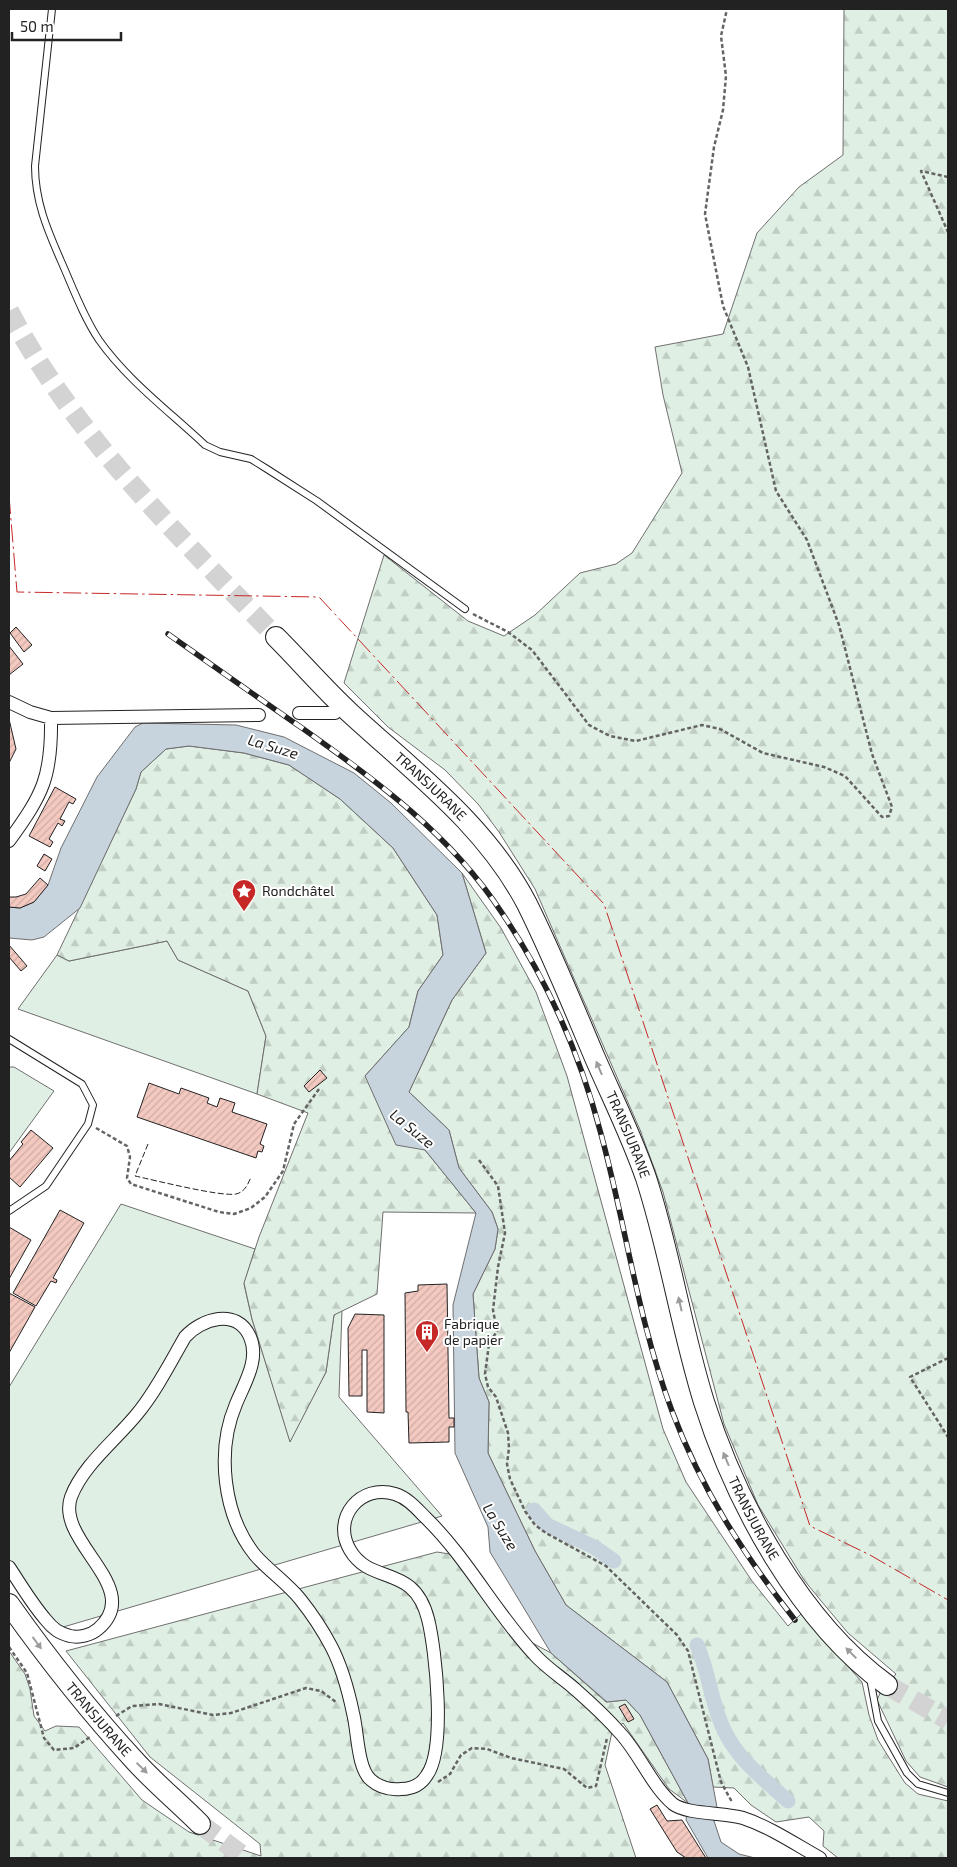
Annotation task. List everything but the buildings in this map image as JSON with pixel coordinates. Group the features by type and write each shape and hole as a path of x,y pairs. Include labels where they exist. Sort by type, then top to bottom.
{"main road":[{"name":"TRANSJURANE","path":"276,637 348,711 466,820 491,848 525,902 645,1175 672,1271 704,1401 738,1487 774,1557 827,1629 869,1671 887,1685"},
{"name":"TRANSJURANE","path":"9,1604 48,1659 88,1708 136,1762 200,1824"}],"street":[{"path":"9,702 30,712 51,718 259,715"},
{"path":"299,713 335,713"},
{"path":"9,841 39,796 48,776 51,759 51,718"},
{"path":"9,1567 39,1612 55,1631 72,1637 91,1635 106,1622 112,1606 108,1582 74,1530 70,1516 71,1498 82,1478 138,1413 185,1337 194,1326 208,1319 226,1318 239,1324 250,1336 253,1352 251,1370 234,1409 226,1436 225,1469 229,1501 241,1531 254,1554 298,1596 326,1636 338,1660 354,1715 361,1764 369,1779 384,1788 402,1790 416,1787 428,1774 434,1758 437,1693 435,1657 428,1618 422,1601 412,1587 400,1578 360,1563 350,1551 344,1538 344,1521 348,1509 359,1498 375,1492 393,1493 410,1502 444,1536 466,1562 508,1622 536,1657 610,1721 632,1746 658,1786 674,1804 684,1809 739,1817 766,1827 820,1858"}],"lane":[{"path":"52,9 35,166 35,186 46,227 87,320 100,342 124,370 205,445 220,452 250,459 266,468 317,501 465,609"},
{"path":"9,1039 82,1084 92,1105 88,1124 46,1186 9,1211"},
{"path":"869,1671 878,1721 907,1773 918,1784 948,1793"}],"path":[{"path":"465,609 508,632 532,650 589,726 610,736 636,741 702,725 720,729 763,753 824,767 846,776 882,817 889,816 892,807 872,754 839,625 807,540 776,491 748,367 723,306 705,214 714,147 723,110 726,76 721,36 727,9"},
{"path":"948,177 921,171 948,232"},
{"path":"88,1124 127,1146 130,1157 127,1178 131,1184 219,1212 234,1214 251,1208 265,1197 283,1171 294,1124 319,1089"},
{"path":"479,1160 498,1186 505,1233 493,1310 498,1330 490,1344 485,1374 488,1387 496,1397 508,1433 507,1464 510,1479 529,1518 546,1533 606,1566 668,1624 688,1651 721,1782 739,1817"},
{"path":"948,1358 910,1376 948,1437"},
{"path":"9,1646 27,1673 44,1738 54,1750 74,1748 90,1737"},
{"path":"113,1718 132,1706 159,1704 213,1715 231,1713 306,1688 321,1691 354,1715"},
{"path":"416,1787 432,1786 450,1774 461,1755 472,1748 486,1749 511,1758 564,1769 587,1788 596,1786 605,1756 610,1721"}],"green space":[{"path":"844,9 948,9 948,1787 920,1777 906,1761 877,1700 881,1691 896,1674 848,1633 804,1580 758,1505 724,1424 663,1192 640,1130 535,889 499,832 478,804 445,770 388,727 344,683 384,555 468,621 504,636 535,615 580,573 616,564 632,553 682,473 663,395 655,347 723,334 757,233 799,187 843,155"},
{"path":"189,746 244,753 289,765 340,799 393,848 437,915 443,955 418,991 409,1027 365,1076 476,1213 383,1212 377,1294 334,1315 326,1372 290,1442 252,1319 244,1283 259,1237 308,1113 257,1094 266,1036 248,991 178,960 167,941 69,961 57,955 136,789 141,772 166,749"},
{"path":"462,873 501,928 536,992 567,1076 663,1429 686,1482 752,1581 788,1626 801,1614 862,1682 869,1715 878,1740 905,1783 918,1794 948,1801 948,1858 838,1858 823,1846 824,1831 809,1817 776,1822 751,1805 734,1788 713,1787 708,1759 667,1682 566,1605 535,1551 488,1453 489,1402 479,1378 473,1294 495,1249 498,1229 492,1212 459,1168 449,1130 409,1092 452,1000 486,953"},
{"path":"167,941 178,960 248,991 266,1036 257,1094 18,1009 57,955 69,961"},
{"path":"9,1067 14,1067 54,1091 9,1153"},
{"path":"121,1204 255,1249 244,1284 252,1319 290,1441 326,1372 334,1315 342,1310 339,1397 442,1516 53,1630 9,1568 9,1387"},
{"path":"437,1552 462,1556 525,1639 551,1653 606,1702 626,1700 640,1715 688,1803 669,1789 623,1723 612,1732 605,1765 636,1858 9,1858 9,1651 25,1674 30,1689 34,1716 45,1731 56,1726 79,1727 142,1800 189,1832 261,1856 260,1844 150,1757 66,1651"}],"water":[{"name":"La Suze","path":"143,723 236,725 284,737 354,773 391,803 462,873 486,953 452,1000 409,1092 449,1130 459,1168 492,1212 498,1229 495,1249 473,1294 479,1378 489,1402 488,1453 535,1551 566,1605 667,1682 708,1759 717,1807 714,1821 721,1842 739,1854 755,1858 708,1858 686,1820 688,1803 640,1715 626,1700 607,1702 551,1653 490,1552 488,1527 455,1453 453,1305 476,1213 425,1150 396,1145 365,1076 409,1027 418,991 443,955 437,915 393,848 340,799 289,765 244,753 189,746 166,749 141,772 136,789 80,908 44,937 32,940 9,938 9,907 20,908 34,902 48,885 61,848 97,777 135,727"}],"waterway":[{"path":"534,1510 547,1525 594,1547 614,1561"},
{"path":"697,1645 720,1720 730,1741 744,1760 788,1801"}],"tunnel":[{"path":"9,311 35,357 97,443 166,522 276,637"},
{"path":"887,1685 948,1720"},
{"path":"200,1824 246,1858"}],"railway":[{"path":"168,634 358,768 411,811 460,859 482,885 519,939 561,1019 593,1104 650,1343 672,1411 696,1467 725,1520 758,1571 795,1620"}],"fence":[{"path":"148,1144 135,1176 202,1191 228,1194 236,1194 242,1191 251,1177"}],"power":[{"path":"9,496 17,592 319,597 604,904 810,1526 870,1555 948,1600"}],"place":[{"name":"Rondchâtel","path":"244,912"},
{"name":"Fabrique de papier","path":"427,1353"}]}
